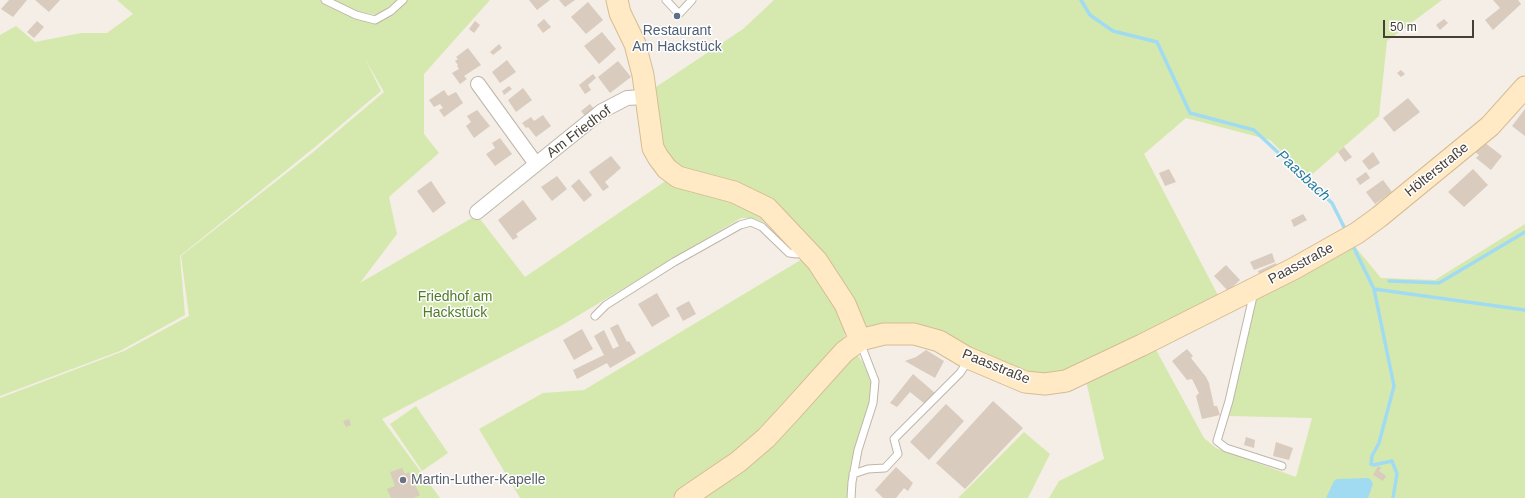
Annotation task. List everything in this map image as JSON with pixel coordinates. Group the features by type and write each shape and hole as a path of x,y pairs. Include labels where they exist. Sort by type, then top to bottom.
{"street":[{"path":"617,0 620,13 635,44 643,75 653,148 658,157 667,169 678,177 734,192 766,208 817,261 845,304 860,340"},
{"name":"Am Friedhof","path":"478,84 536,164"},
{"name":"Hölterstraße","path":"1348,238 1385,212 1484,132 1525,87"},
{"name":"Am Friedhof","path":"477,212 602,111 627,98 645,97"},
{"name":"Paasstraße","path":"685,498 738,462 766,438 844,352 860,340 884,334 914,334 940,341 970,359 1025,382 1045,384 1066,381 1142,345 1295,268 1348,238"}],"lane":[{"path":"325,0 356,15 375,20 391,11 403,0"},
{"path":"666,0 679,14 692,0"},
{"path":"595,316 606,305 674,262 740,224 751,222 762,227 789,253 797,254 807,251"},
{"path":"1255,288 1229,401 1217,441 1226,448 1282,466"},
{"path":"851,498 853,474 858,450 873,403 876,381 860,340"},
{"path":"853,474 868,469 885,468 898,454 894,439 960,373 970,359"}],"green space":[{"name":"Friedhof am Hackstück","path":"117,0 325,0 375,23 404,0 490,0 424,74 424,134 439,153 389,197 397,234 360,283 477,215 525,277 667,180 750,205 798,248 789,247 768,224 753,218 741,218 559,327 382,419 440,498 0,498 0,398 124,351 189,316 181,256 312,153 384,92 365,59 381,91 315,147 180,256 185,315 120,351 0,396 0,35 16,26 35,42 81,33 107,33 133,14"},
{"path":"331,0 397,0 376,15 355,11"},
{"path":"774,0 1442,0 1387,41 1379,116 1308,178 1270,140 1186,118 1144,154 1220,299 1045,380 862,325 792,226 680,172 661,151 653,89 743,29"},
{"path":"1525,224 1525,498 1049,498 1059,481 1104,459 1086,381 1154,346 1204,438 1216,448 1296,477 1312,418 1229,416 1257,293 1352,243 1381,278 1435,280"},
{"path":"804,258 834,301 846,327 844,339 838,349 805,384 730,459 672,498 520,498 479,429 543,393 584,390"},
{"path":"848,356 858,356 864,364 871,383 869,406 851,463 848,498 698,498"},
{"path":"416,406 448,453 422,471 390,424"},
{"path":"1024,432 1050,454 1028,498 958,498"}],"water":[{"path":"1368,478 1373,484 1368,498 1326,498 1334,481 1337,479"}],"building":[{"path":"9,0 27,0 13,17 1,9"},
{"path":"35,0 60,0 49,12"},
{"path":"529,0 550,0 537,10"},
{"path":"559,0 575,0 565,7"},
{"path":"1493,0 1518,0 1521,4 1493,30 1485,20 1500,8"},
{"path":"588,2 603,20 586,34 571,17"},
{"path":"544,19 551,27 543,33 537,25"},
{"path":"1444,19 1448,23 1440,30 1436,25"},
{"path":"37,21 44,27 34,38 27,32"},
{"path":"475,21 480,25 474,33 469,29"},
{"path":"602,32 616,49 599,64 584,46"},
{"path":"499,44 502,48 493,55 490,52"},
{"path":"468,48 481,65 464,76 467,79 460,84 452,73 459,69 455,61 458,59 456,57"},
{"path":"507,60 516,72 500,83 492,72"},
{"path":"618,61 631,77 610,93 598,77"},
{"path":"1401,70 1405,74 1401,77 1397,73"},
{"path":"593,74 596,78 588,85 591,90 585,94 579,85"},
{"path":"509,86 512,89 504,95 502,91"},
{"path":"523,88 532,100 516,112 508,100"},
{"path":"444,90 448,96 456,92 463,103 444,117 439,110 443,108 440,104 434,107 429,100"},
{"path":"1408,98 1420,112 1394,132 1383,118"},
{"path":"590,104 594,109 585,116 581,111"},
{"path":"1525,109 1525,136 1512,126"},
{"path":"477,110 490,126 474,138 466,126 471,122 467,116"},
{"path":"543,115 551,126 536,137 528,127 526,128 522,123 531,117 534,121"},
{"path":"500,138 512,154 495,166 486,154 495,148 492,143"},
{"path":"1484,142 1502,156 1491,170 1476,158 1479,155 1475,152"},
{"path":"1344,147 1352,157 1345,162 1338,152"},
{"path":"1373,152 1380,163 1369,170 1362,161"},
{"path":"611,156 621,168 605,182 609,187 603,191 589,172"},
{"path":"1169,169 1176,182 1165,186 1159,173"},
{"path":"1473,169 1488,185 1464,207 1448,192"},
{"path":"1366,172 1370,178 1360,185 1356,179"},
{"path":"557,176 567,189 552,201 541,187"},
{"path":"579,179 592,195 584,202 571,186"},
{"path":"1383,180 1392,192 1375,204 1366,192"},
{"path":"431,181 446,203 433,213 417,191"},
{"path":"523,200 537,219 516,234 518,237 513,240 498,220"},
{"path":"1303,214 1307,220 1294,227 1291,220"},
{"path":"1272,253 1275,262 1254,270 1250,262"},
{"path":"1276,263 1278,269 1260,276 1258,271"},
{"path":"1226,265 1240,280 1228,291 1214,276"},
{"path":"657,293 670,316 652,327 638,304"},
{"path":"689,301 696,314 683,321 676,308"},
{"path":"618,324 627,342 629,341 636,353 610,368 607,363 577,379 573,370 604,355 594,336 604,330 613,349 619,346 610,328"},
{"path":"582,329 593,349 574,360 563,340"},
{"path":"1187,349 1193,356 1191,358 1209,383 1214,406 1217,406 1220,415 1202,419 1196,396 1199,393 1192,379 1187,380 1172,361"},
{"path":"926,350 944,361 935,378 905,361 916,357"},
{"path":"913,374 935,393 925,404 910,392 897,407 890,403"},
{"path":"993,401 1023,428 965,489 936,463"},
{"path":"946,404 964,421 929,460 910,442"},
{"path":"349,419 351,425 346,427 343,421"},
{"path":"1246,437 1255,440 1254,448 1244,445"},
{"path":"1276,442 1293,448 1289,460 1273,456"},
{"path":"1378,466 1381,468 1379,471 1386,476 1383,481 1373,475"},
{"path":"896,467 913,483 908,491 904,488 896,498 883,498 875,490"},
{"name":"Martin-Luther-Kapelle","path":"402,468 405,474 409,472 420,495 414,498 391,498 387,489 395,486 390,472"}],"waterway":[{"name":"Paasbach","path":"1081,0 1090,15 1113,31 1157,42 1190,113 1254,130 1332,203 1346,231"},
{"path":"1389,281 1439,283 1525,232"},
{"name":"Paasbach","path":"1352,244 1374,289 1394,386 1379,443 1372,456 1371,464 1373,465 1392,461 1397,474 1393,498"},
{"path":"1374,289 1525,310"}],"place":[{"name":"Restaurant Am Hackstück","path":"677,16"},
{"name":"Martin-Luther-Kapelle","path":"403,480"}]}
